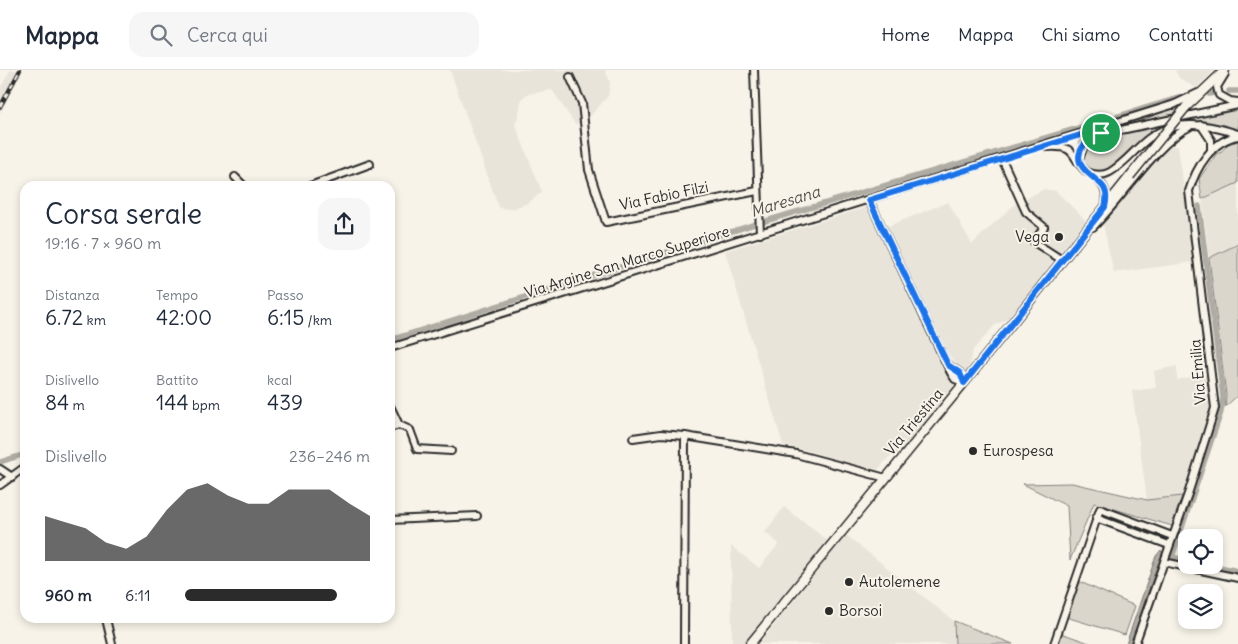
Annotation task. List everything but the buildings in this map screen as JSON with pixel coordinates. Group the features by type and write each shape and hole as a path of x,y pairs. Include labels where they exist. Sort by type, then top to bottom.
{"main road":[{"name":"Via Triestina","path":"750,644 1186,108 1210,82 1227,70"}],"street":[{"path":"754,70 760,232"},
{"path":"1227,70 1218,82 1217,90 1223,97 1238,103"},
{"name":"Via Fabio Filzi","path":"570,77 582,103 589,170 606,222 757,191"},
{"path":"1079,161 1081,149 1095,134 1175,104 1200,92"},
{"path":"1095,134 1238,103"},
{"path":"1095,134 1175,104"},
{"path":"1077,241 1111,210 1167,141 1193,125"},
{"path":"1201,125 1211,140 1210,152"},
{"path":"1090,174 1101,175 1110,172 1146,139 1171,127 1201,125 1238,135"},
{"name":"Via Argine San Marco Superiore","path":"395,346 760,232 1043,147 1095,134"},
{"path":"1210,152 1222,141 1238,135"},
{"path":"1043,147 1067,149 1079,161 1084,170 1105,189 1107,197 1105,207"},
{"name":"Via Emilia","path":"1135,644 1210,428 1215,408 1189,192 1200,166 1210,152"},
{"path":"1002,159 1026,212 1044,227 1034,242 1062,260"},
{"path":"324,181 370,164"},
{"path":"235,177 239,181"},
{"path":"869,200 948,365 960,373 964,383"},
{"path":"395,417 399,425 410,430 417,449 451,450"},
{"path":"395,426 399,425"},
{"name":"Via Triestina","path":"633,438 660,434 685,436 796,454 886,478"},
{"path":"684,644 685,436"},
{"path":"0,469 12,477"},
{"path":"0,485 20,471"},
{"path":"1054,644 1100,508 1172,536"},
{"path":"395,520 477,516"},
{"path":"1096,518 1169,545"},
{"path":"1165,557 1238,578"},
{"path":"107,623 112,644"}],"shaded area":[{"path":"10,70 23,70 0,113 0,89"},
{"path":"450,70 605,70 610,82 608,96 586,121 575,124 552,90 527,94 522,98 515,124 542,192 528,203 512,209 499,208"},
{"path":"1175,70 1215,70 1196,88 1179,78"},
{"path":"1181,105 1172,115 1134,123"},
{"path":"1238,108 1238,130 1211,123 1195,122 1195,117"},
{"path":"1193,118 1193,122 1180,122 1168,125 1157,131 1137,145 1108,171 1090,170 1083,161 1084,148 1093,140 1106,135"},
{"path":"1238,141 1238,183 1202,199 1199,179 1217,153 1220,153 1228,144"},
{"path":"1161,146 1178,146 1194,262 1114,273 1102,220"},
{"path":"1238,183 1238,244 1209,258 1202,199"},
{"path":"1044,189 1056,191 1086,221 1008,319 995,325 973,350 970,365 964,373 950,356 886,227 948,202 972,244 1014,205"},
{"path":"867,207 943,360 959,379 899,453 889,457 875,473 816,453 783,445 725,251"},
{"path":"1238,244 1238,395 1225,407 1226,395 1209,258"},
{"path":"1177,366 1177,380 1207,374 1211,409 1182,496 1147,500 1132,391 1156,388 1154,371"},
{"path":"1072,483 1147,500 1182,496 1172,526 1094,503 1070,560 1067,506 1023,484"},
{"path":"784,507 828,541 745,644 732,644 731,546 759,568 779,544 765,532"},
{"path":"846,535 954,621 955,644 759,644"},
{"path":"1161,550 1162,552 1130,644 1126,644 1156,556"},
{"path":"1080,582 1135,606 1125,635 1066,617"},
{"path":"954,621 1013,644 955,644"},
{"path":"1058,632 1092,644 1054,644"}],"waterway":[{"name":"Maresana","path":"1229,91 1238,91"},
{"name":"Maresana","path":"1209,94 1214,93"},
{"name":"Maresana","path":"395,338 752,225 1189,95"},
{"path":"1172,557 1221,412 1223,397 1199,206"},
{"name":"Maresana","path":"0,462 20,456"},
{"path":"1158,561 1161,555 1178,558"},
{"path":"1223,568 1238,571"},
{"path":"1130,644 1139,620"}],"railway":[{"path":"0,107 20,70"}],"place":[{"name":"Vega","path":"1059,237"},
{"name":"Eurospesa","path":"973,451"},
{"name":"Autolemene","path":"849,582"},
{"name":"Borsoi","path":"829,611"}],"route":[{"path":"1087,133 1101,133 1093,136 1084,145 1081,149 1079,161 1084,170 1096,178 1105,189 1107,197 1105,207 964,383 960,373 948,365 869,200 1052,143 1087,133"}]}
